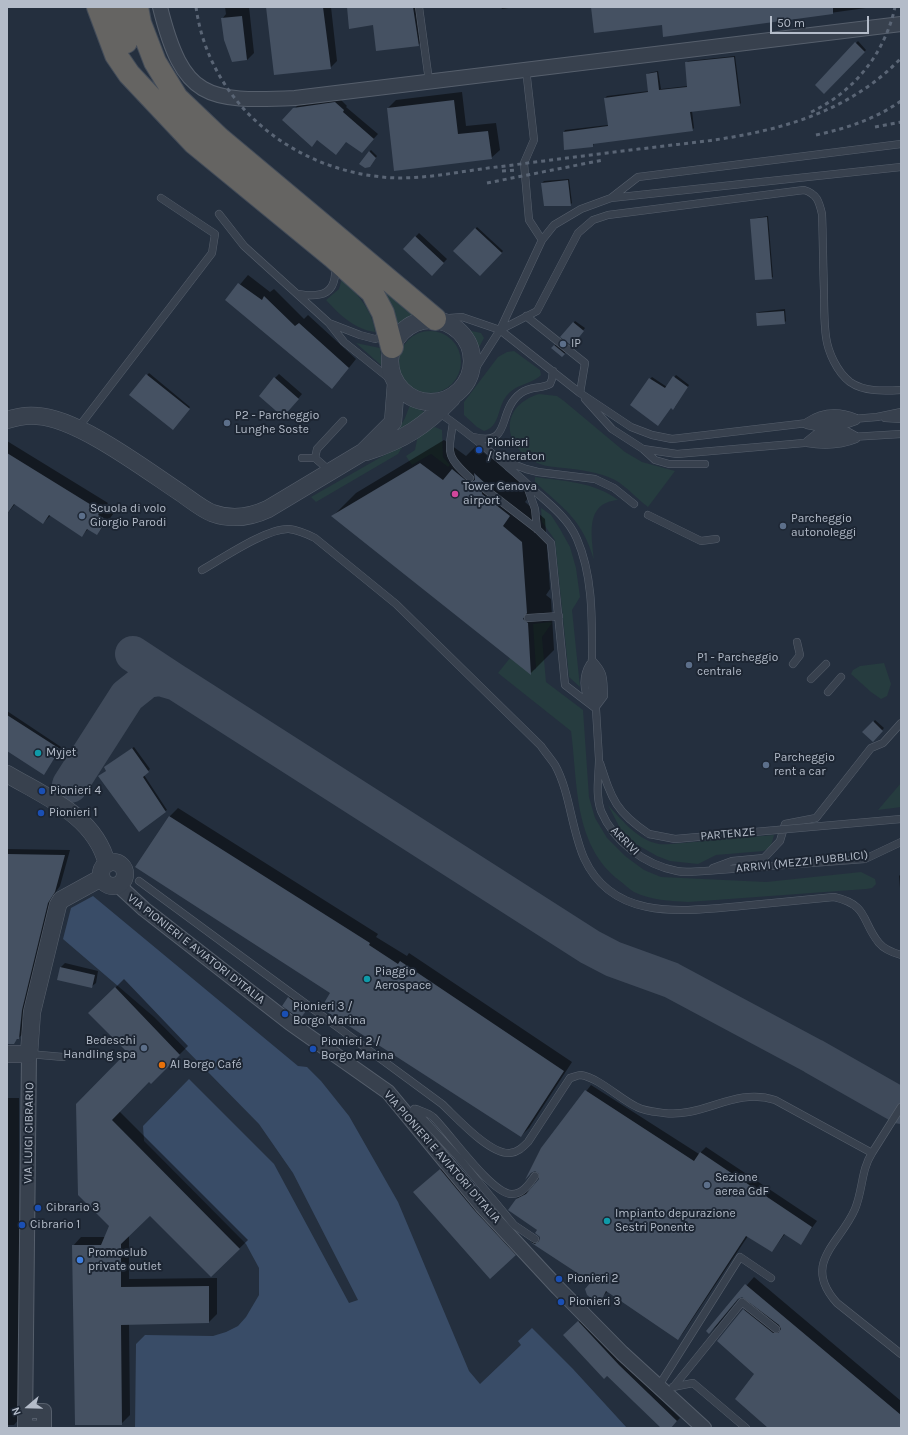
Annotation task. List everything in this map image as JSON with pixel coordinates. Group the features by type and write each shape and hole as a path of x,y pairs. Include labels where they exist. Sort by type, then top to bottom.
{"highway":[{"path":"98,7 116,55 130,74 194,143 334,258 372,292 394,338"},
{"path":"114,7 121,29 140,73 152,94 175,124"},
{"path":"138,15 155,62 164,80 177,98 194,116 435,319"}],"street":[{"path":"160,7 173,52 190,80 206,91 235,98 295,98 901,24"},
{"path":"363,452 389,445 429,422 464,385 472,358 467,340 453,326 435,319 419,321 394,338 390,369 396,383 404,392 422,401 433,402 444,400 464,385"},
{"path":"8,419 38,416 63,421 78,428 212,513 236,517 252,516 268,509 363,452 393,422 396,383"},
{"path":"7,774 49,798 83,821 99,840 102,874"},
{"name":"VIA PIONIERI E AVIATORI D'ITALIA","path":"102,874 111,886 118,885 144,909 290,1023 388,1092 410,1111 482,1206 558,1288 666,1389 704,1428"},
{"name":"VIA LUIGI CIBRARIO","path":"25,1411 44,1411 44,1428 25,1428 25,1411 29,1054 32,1012 51,932 61,900 102,874"},
{"path":"7,1054 29,1054"}],"lane":[{"path":"420,7 429,81"},
{"path":"526,69 534,140 524,163 529,220 542,240"},
{"path":"611,198 638,177 901,144"},
{"path":"464,385 500,330 542,240 554,225 568,215 611,198 901,167"},
{"path":"500,330 537,310 578,233 592,220 608,215 804,190 814,193 820,201 822,214 824,316 826,338 830,354 838,368 850,382 865,388 887,391 901,390"},
{"path":"78,428 212,253 215,234 161,198"},
{"path":"219,214 244,246 329,323 344,342 396,383"},
{"path":"298,294 314,296 325,292 334,281 336,275 334,258"},
{"path":"526,316 585,363 580,393"},
{"path":"435,319 462,317 500,330 580,393 631,427 652,435 672,439 738,430 803,424 817,427 846,425 859,419 901,412"},
{"path":"329,323 375,339 394,338"},
{"path":"470,436 489,440 497,436 502,429 507,410 514,400 528,389 550,384 553,372"},
{"path":"580,393 612,430 644,449 655,460 669,464 705,464"},
{"path":"422,401 454,423 525,481 562,516 577,537 586,564 591,606 592,660 584,674 586,697 595,708 599,760"},
{"path":"803,424 817,415 845,413 859,419"},
{"path":"877,417 901,419"},
{"path":"315,458 317,449 343,421"},
{"path":"454,423 450,445 452,459 470,478"},
{"path":"644,449 676,454 804,442 825,438 860,438 901,434"},
{"path":"497,457 526,469 595,479 614,488 634,504"},
{"path":"302,458 315,458 331,471"},
{"path":"525,481 535,509 537,529"},
{"path":"485,489 537,529 551,543 565,685 595,708"},
{"path":"648,515 701,541 716,540"},
{"path":"202,570 274,531 288,529 301,532 315,538 396,604 541,746 555,765 562,782 571,821 584,858 594,876 614,895 634,904 658,910 686,911 834,897 846,900 858,908 866,918 880,944 901,955"},
{"path":"528,618 558,616"},
{"path":"793,664 800,655 797,642"},
{"path":"592,660 603,672 604,696 595,708"},
{"path":"812,679 826,664"},
{"path":"828,692 841,676"},
{"path":"705,871 732,861 764,858 774,850 780,841 785,824 816,818 871,748 883,743 901,722"},
{"name":"PARTENZE","path":"599,760 613,801 632,823 649,834 675,839 901,819"},
{"name":"ARRIVI","path":"599,760 597,788 601,810 611,829 623,843 640,857 657,866 679,872 705,871"},
{"name":"ARRIVI (MEZZI PUBBLICI)","path":"705,871 865,859 899,843"},
{"path":"139,881 442,1104 480,1139 496,1150 508,1153 520,1150 528,1142 570,1078 580,1075 590,1078 638,1108 665,1114 686,1112 735,1099 761,1096 775,1100 872,1153"},
{"path":"29,1054 62,1057"},
{"path":"901,1107 865,1165 855,1210 828,1251 822,1268 822,1276 829,1294 837,1303 901,1354"},
{"path":"410,1111 432,1116 514,1225 535,1239"},
{"path":"460,1154 487,1179 507,1194 513,1194 525,1189 535,1176"},
{"path":"666,1389 740,1257 771,1278"},
{"path":"666,1389 700,1353 742,1302 776,1329"},
{"path":"666,1389 693,1383 746,1428"}],"green space":[{"path":"342,278 363,302 371,316 375,332 354,325 342,316 326,300 339,289"},
{"path":"374,285 392,293 418,313 394,328"},
{"path":"467,330 481,333 484,338 477,351"},
{"path":"430,331 442,334 452,340 458,350 461,362 458,374 452,384 442,390 430,393 418,390 408,384 402,374 399,362 402,350 408,340 418,334"},
{"path":"356,343 380,348 382,366"},
{"path":"514,351 540,370 541,375 533,381 513,389 502,403 496,422 489,429 484,431 477,427 464,415 464,402 498,357 507,352"},
{"path":"539,394 557,396 625,452 642,462 675,471 648,507 615,480 590,472 543,465 528,457 518,449 512,439 510,428 511,418 516,408 525,400"},
{"path":"410,405 427,413 396,434 405,418"},
{"path":"435,427 442,430 443,457 450,465 448,467 431,454 412,465 406,456 415,450 418,435"},
{"path":"404,444 398,454 316,502 311,497"},
{"path":"535,477 568,481 589,486 599,489 618,500 607,502 600,507 595,514 592,522 594,560 584,534 578,525 564,508 535,482"},
{"path":"541,508 551,515 560,529 570,547 576,568 580,597 572,610 580,687 569,677 555,540 542,522"},
{"path":"552,623 542,637 546,682 583,710 589,797 595,818 607,838 625,856 644,870 661,877 766,882 861,872 875,879 876,884 872,888 866,889 688,902 668,901 640,895 628,888 605,866 594,850 586,832 580,812 577,792 571,731 498,673 510,658 529,671 536,669 533,624"},
{"path":"884,663 891,684 887,696 881,699 851,674 853,670 860,666"},
{"path":"901,783 901,807 878,810"},
{"path":"608,805 641,837 659,844 774,835 771,845 763,851 716,855 698,864 670,861 657,856 636,844 621,830"}],"water":[{"path":"93,896 298,1066 307,1067 321,1081 349,1116 398,1202 469,1371 480,1384 521,1345 518,1341 532,1328 573,1369 627,1428 135,1428 136,1344 145,1335 213,1336 226,1332 238,1326 246,1317 259,1295 259,1268 246,1244 144,1141 143,1126 189,1079 274,1164 349,1303 358,1300 293,1173 259,1124 154,1017 63,939 71,908"}],"building":[{"path":"266,7 323,7 331,69 274,75"},
{"path":"347,7 413,7 419,46 376,51 373,25 349,29"},
{"path":"591,7 833,7 833,14 663,37 662,25 594,33"},
{"path":"242,16 247,60 232,62 224,40 221,18"},
{"path":"855,42 865,52 824,94 815,85"},
{"path":"734,57 740,106 690,112 693,131 593,144 593,147 564,150 563,132 608,126 604,98 648,92 646,74 657,72 659,90 687,87 685,62"},
{"path":"454,100 458,134 488,131 492,159 394,171 387,108"},
{"path":"335,102 344,110 343,112 374,139 362,153 346,142 336,155 317,140 312,147 282,120 293,108"},
{"path":"369,151 376,158 370,167 365,168 359,164"},
{"path":"568,180 571,206 544,206 541,183"},
{"path":"767,217 772,279 755,280 750,219"},
{"path":"475,228 502,253 480,276 453,251"},
{"path":"415,236 444,263 432,276 403,249"},
{"path":"238,283 262,300 264,296 295,326 299,323 349,368 332,389 225,300"},
{"path":"784,311 785,324 757,326 756,313"},
{"path":"573,322 584,331 572,346 560,337"},
{"path":"554,345 565,354 562,357 551,348"},
{"path":"146,374 190,409 173,430 129,395"},
{"path":"673,376 688,387 673,410 671,408 658,426 630,405 649,378 665,388"},
{"path":"274,377 299,399 283,417 259,396"},
{"path":"7,453 101,511 98,515 107,520 97,535 87,529 82,537 49,515 43,524 14,504 7,514"},
{"path":"420,463 443,480 452,469 469,483 475,480 474,473 487,485 481,486 482,494 510,516 503,526 522,542 527,613 523,619 528,623 531,675 331,516"},
{"name":"Myjet","path":"7,715 60,749 44,775 7,751"},
{"path":"873,721 883,731 873,742 862,732"},
{"path":"132,748 149,772 143,777 166,812 139,832 98,776 106,771 104,767"},
{"name":"Piaggio Aerospace","path":"169,816 370,943 369,945 398,964 400,961 564,1071 521,1137 321,1008 330,993 135,867"},
{"path":"7,854 65,855 55,892 48,903 22,1010 19,1039 17,1039 14,1044 7,1044"},
{"path":"60,967 95,975 92,988 57,980"},
{"path":"115,987 180,1055 151,1084 149,1082 112,1120 240,1249 211,1277 150,1216 121,1244 121,1287 209,1286 209,1323 121,1325 122,1425 75,1425 72,1245 101,1245 109,1226 78,1195 76,1104 127,1052 88,1013"},
{"path":"288,997 306,1011 300,1019 282,1006"},
{"name":"Impianto depurazione Sestri Ponente","path":"585,1090 694,1161 700,1152 812,1227 801,1245 784,1234 772,1252 746,1236 678,1340 606,1291 602,1299 596,1302 587,1295 585,1289 591,1282 530,1242 535,1244 539,1241 540,1237 535,1233 537,1230 508,1210 516,1199 526,1194 539,1179 539,1174 535,1171 525,1180 541,1148"},
{"path":"440,1169 475,1211 516,1255 490,1279 413,1192"},
{"path":"745,1284 901,1415 901,1428 768,1428 735,1399 754,1374 717,1341 743,1309 773,1333 778,1333 781,1329 779,1325 742,1297 738,1299 709,1334 706,1331"},
{"path":"578,1321 619,1365 677,1421 671,1428 661,1428 607,1376 604,1379 563,1335"}],"taxiway":[{"path":"70,785 127,696 147,680 160,678 177,683 133,654"},
{"path":"177,683 590,947 613,959 671,980 813,1056 901,1106"}],"railway":[{"path":"196,7 204,41 218,72 236,100 259,124 286,144 316,160 348,171 382,177 425,177 707,141 761,131 787,125 836,105 881,77 901,58"},
{"path":"811,112 827,104 841,94 865,69 884,40 895,7"},
{"path":"816,135 861,122 881,113 901,101"},
{"path":"875,127 901,122"},
{"path":"487,183 603,160"},
{"path":"502,171 517,170"}],"place":[{"name":"IP","path":"563,344"},
{"name":"P2 - Parcheggio Lunghe Soste","path":"227,423"},
{"name":"Pionieri / Sheraton","path":"479,450"},
{"name":"Tower Genova airport","path":"455,494"},
{"name":"Scuola di volo Giorgio Parodi","path":"82,516"},
{"name":"Parcheggio autonoleggi","path":"783,526"},
{"name":"P1 - Parcheggio centrale","path":"689,665"},
{"name":"Myjet","path":"38,753"},
{"name":"Parcheggio rent a car","path":"766,765"},
{"name":"Pionieri 4","path":"42,791"},
{"name":"Pionieri 1","path":"41,813"},
{"name":"Piaggio Aerospace","path":"367,979"},
{"name":"Pionieri 3 / Borgo Marina","path":"285,1014"},
{"name":"Bedeschi Handling spa","path":"144,1048"},
{"name":"Pionieri 2 / Borgo Marina","path":"313,1049"},
{"name":"Al Borgo Café","path":"162,1065"},
{"name":"Sezione aerea GdF","path":"707,1185"},
{"name":"Cibrario 3","path":"38,1208"},
{"name":"Impianto depurazione Sestri Ponente","path":"607,1221"},
{"name":"Cibrario 1","path":"22,1225"},
{"name":"Promoclub private outlet","path":"80,1260"},
{"name":"Pionieri 2","path":"559,1279"},
{"name":"Pionieri 3","path":"561,1302"}]}
